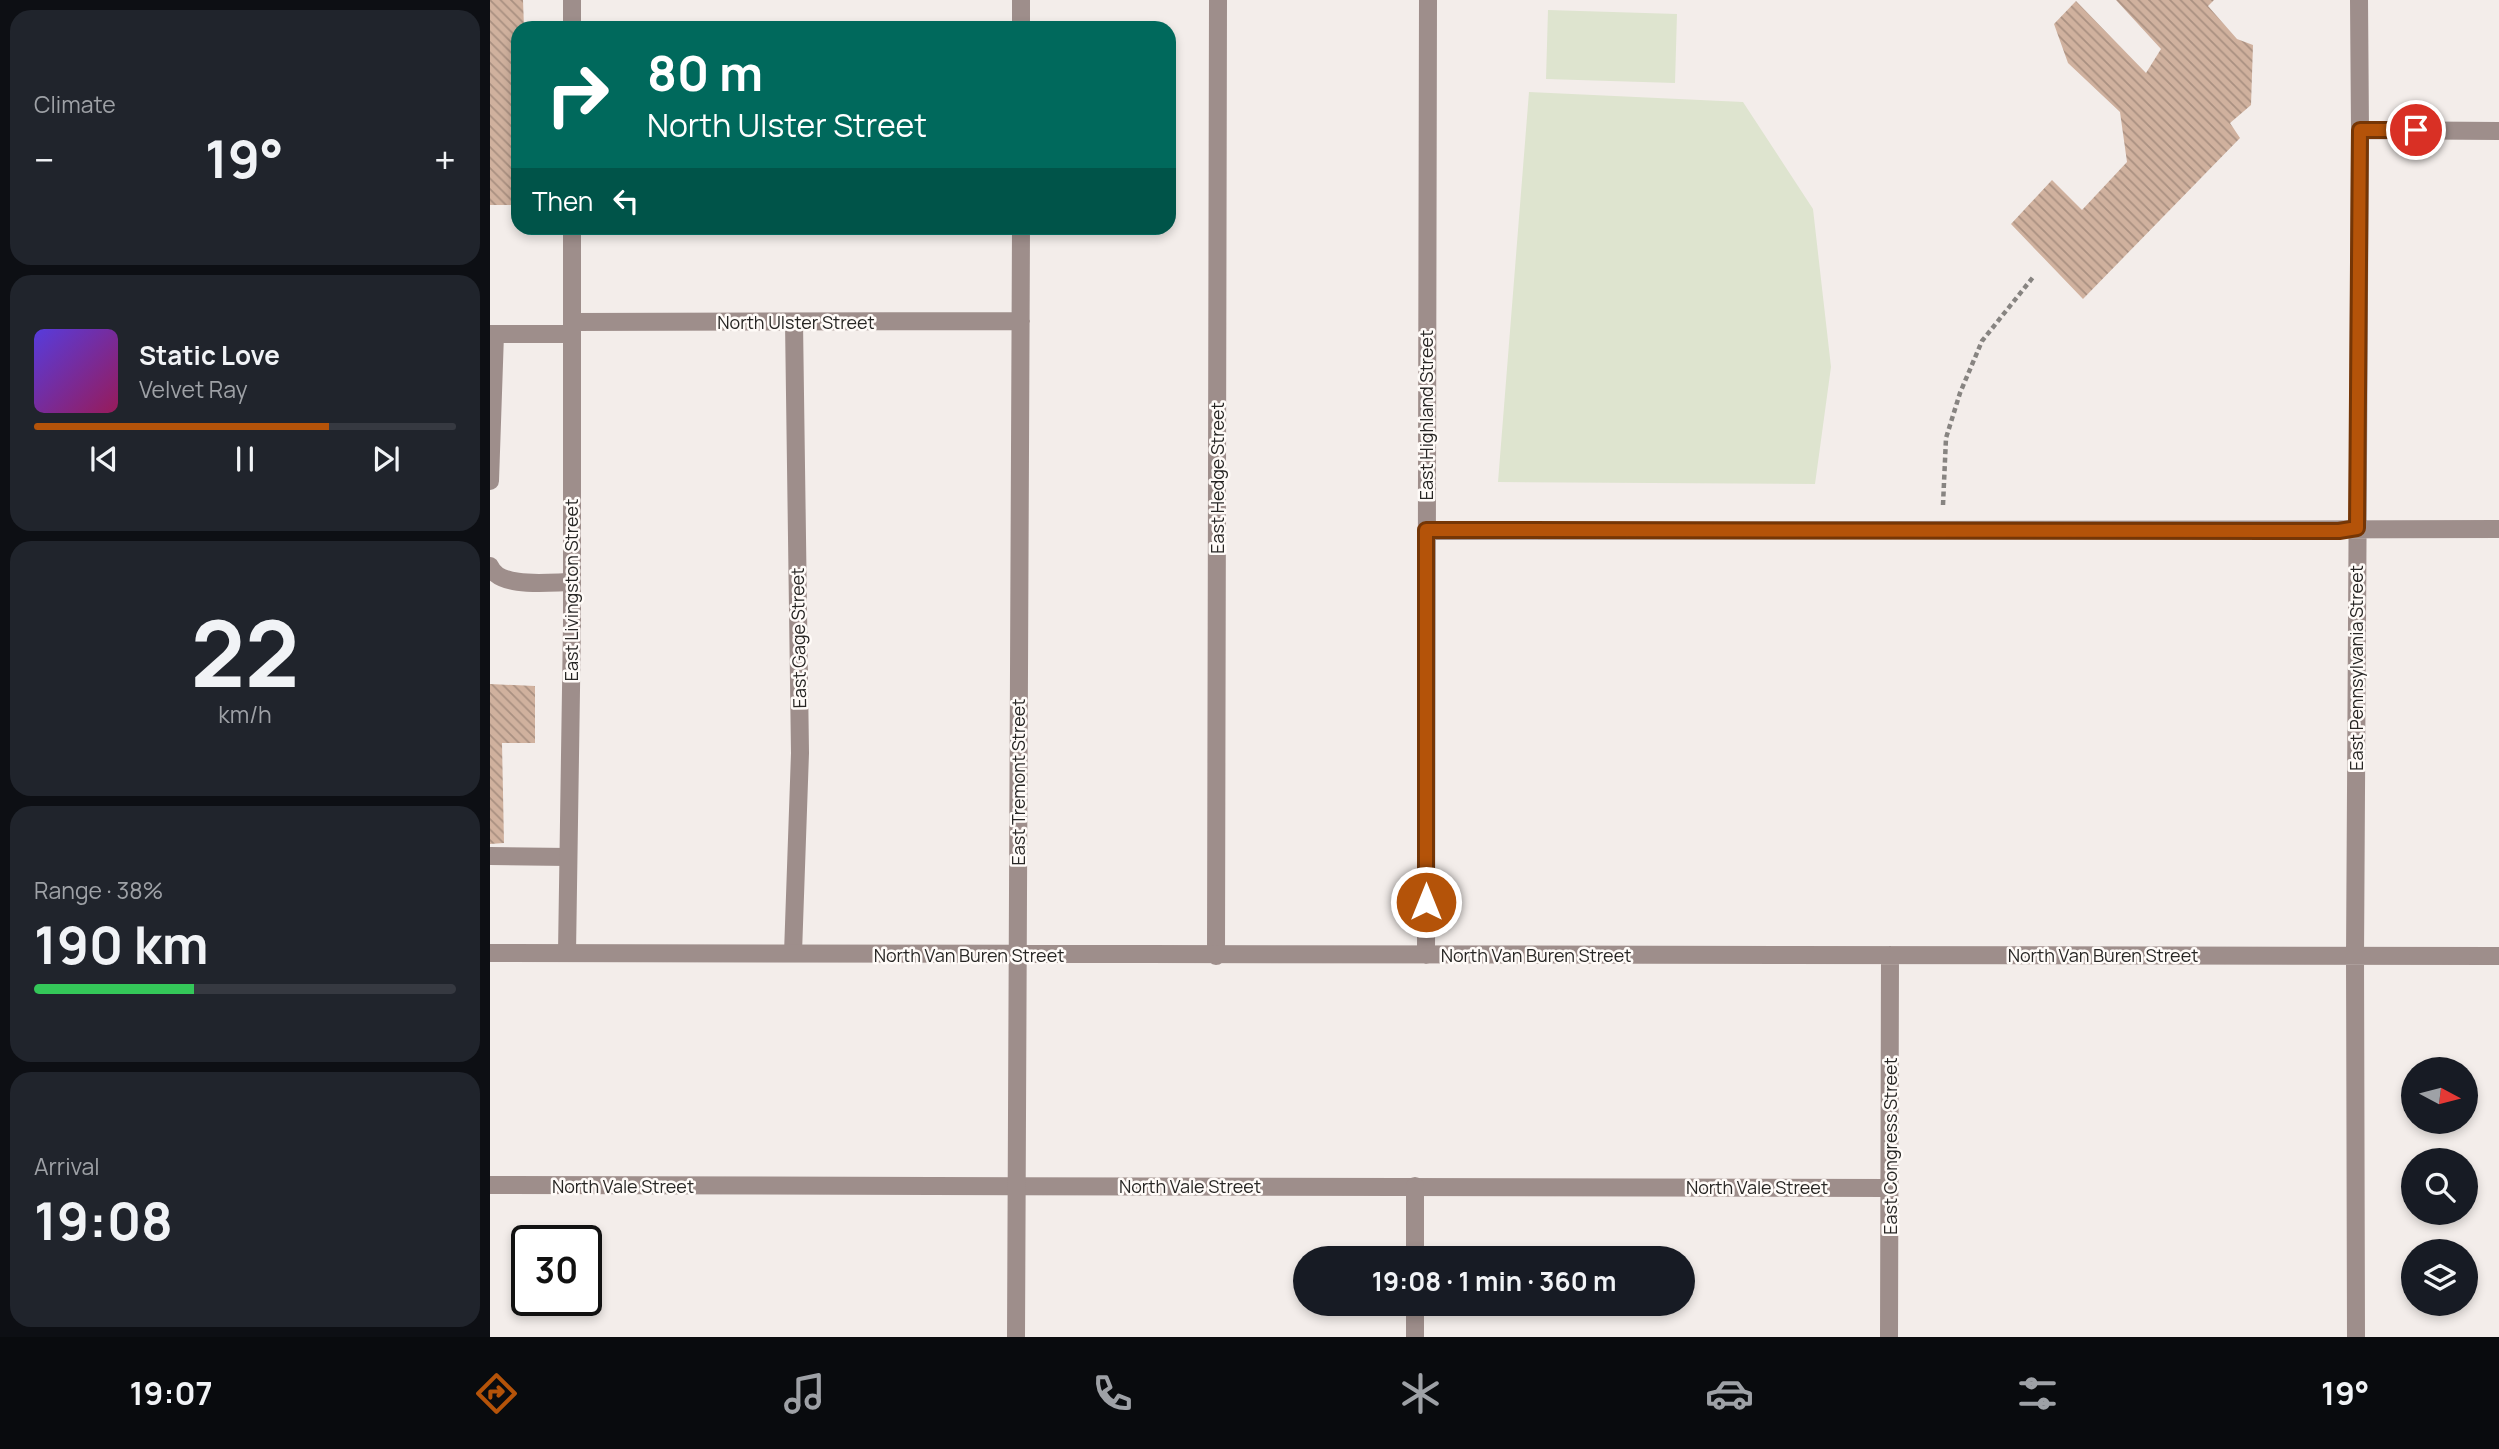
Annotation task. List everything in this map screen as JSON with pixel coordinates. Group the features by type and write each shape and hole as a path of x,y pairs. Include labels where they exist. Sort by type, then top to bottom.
{"street":[{"path":"572,0 572,21"},
{"path":"1021,0 1021,21"},
{"name":"East Hedge Street","path":"1216,956 1218,0"},
{"name":"East Highland Street","path":"1426,955 1428,0"},
{"name":"East Pennsylvania Street","path":"2356,1337 2359,0"},
{"path":"2360,130 2499,131"},
{"name":"East Livingston Street","path":"567,953 572,582 572,235"},
{"name":"East Tremont Street","path":"1016,1337 1021,235"},
{"name":"North Ulster Street","path":"493,334 572,328 794,322 1021,321"},
{"name":"East Gage Street","path":"793,953 800,753 794,322"},
{"path":"490,481 493,334"},
{"path":"1426,530 2499,529"},
{"path":"490,566 493,574 505,581 572,582"},
{"path":"490,856 568,857"},
{"name":"North Van Buren Street","path":"490,953 2499,956"},
{"name":"East Congress Street","path":"1889,1337 1890,955"},
{"name":"North Vale Street","path":"490,1185 1889,1188"},
{"path":"1415,1186 1415,1246"},
{"path":"1415,1316 1415,1337"}],"path":[{"path":"1940,531 1946,438 1961,393 1982,341 2034,276"}],"green space":[{"path":"1548,10 1677,14 1675,83 1546,79"},
{"path":"1529,92 1743,102 1813,209 1831,367 1815,484 1498,482"}],"building":[{"path":"490,0 523,0 524,21 511,21 511,205 490,205"},
{"path":"2116,0 2214,0 2208,6 2237,39 2253,45 2251,105 2230,123 2240,138 2083,299 2011,224 2052,180 2082,210 2127,162 2120,112 2068,63 2054,24 2076,1 2146,73 2161,49"},
{"path":"490,684 535,686 535,743 502,743 504,843 490,844"}],"route":[{"path":"1426,902 1426,530 2339,531 2357,528 2360,130 2416,130"}]}
